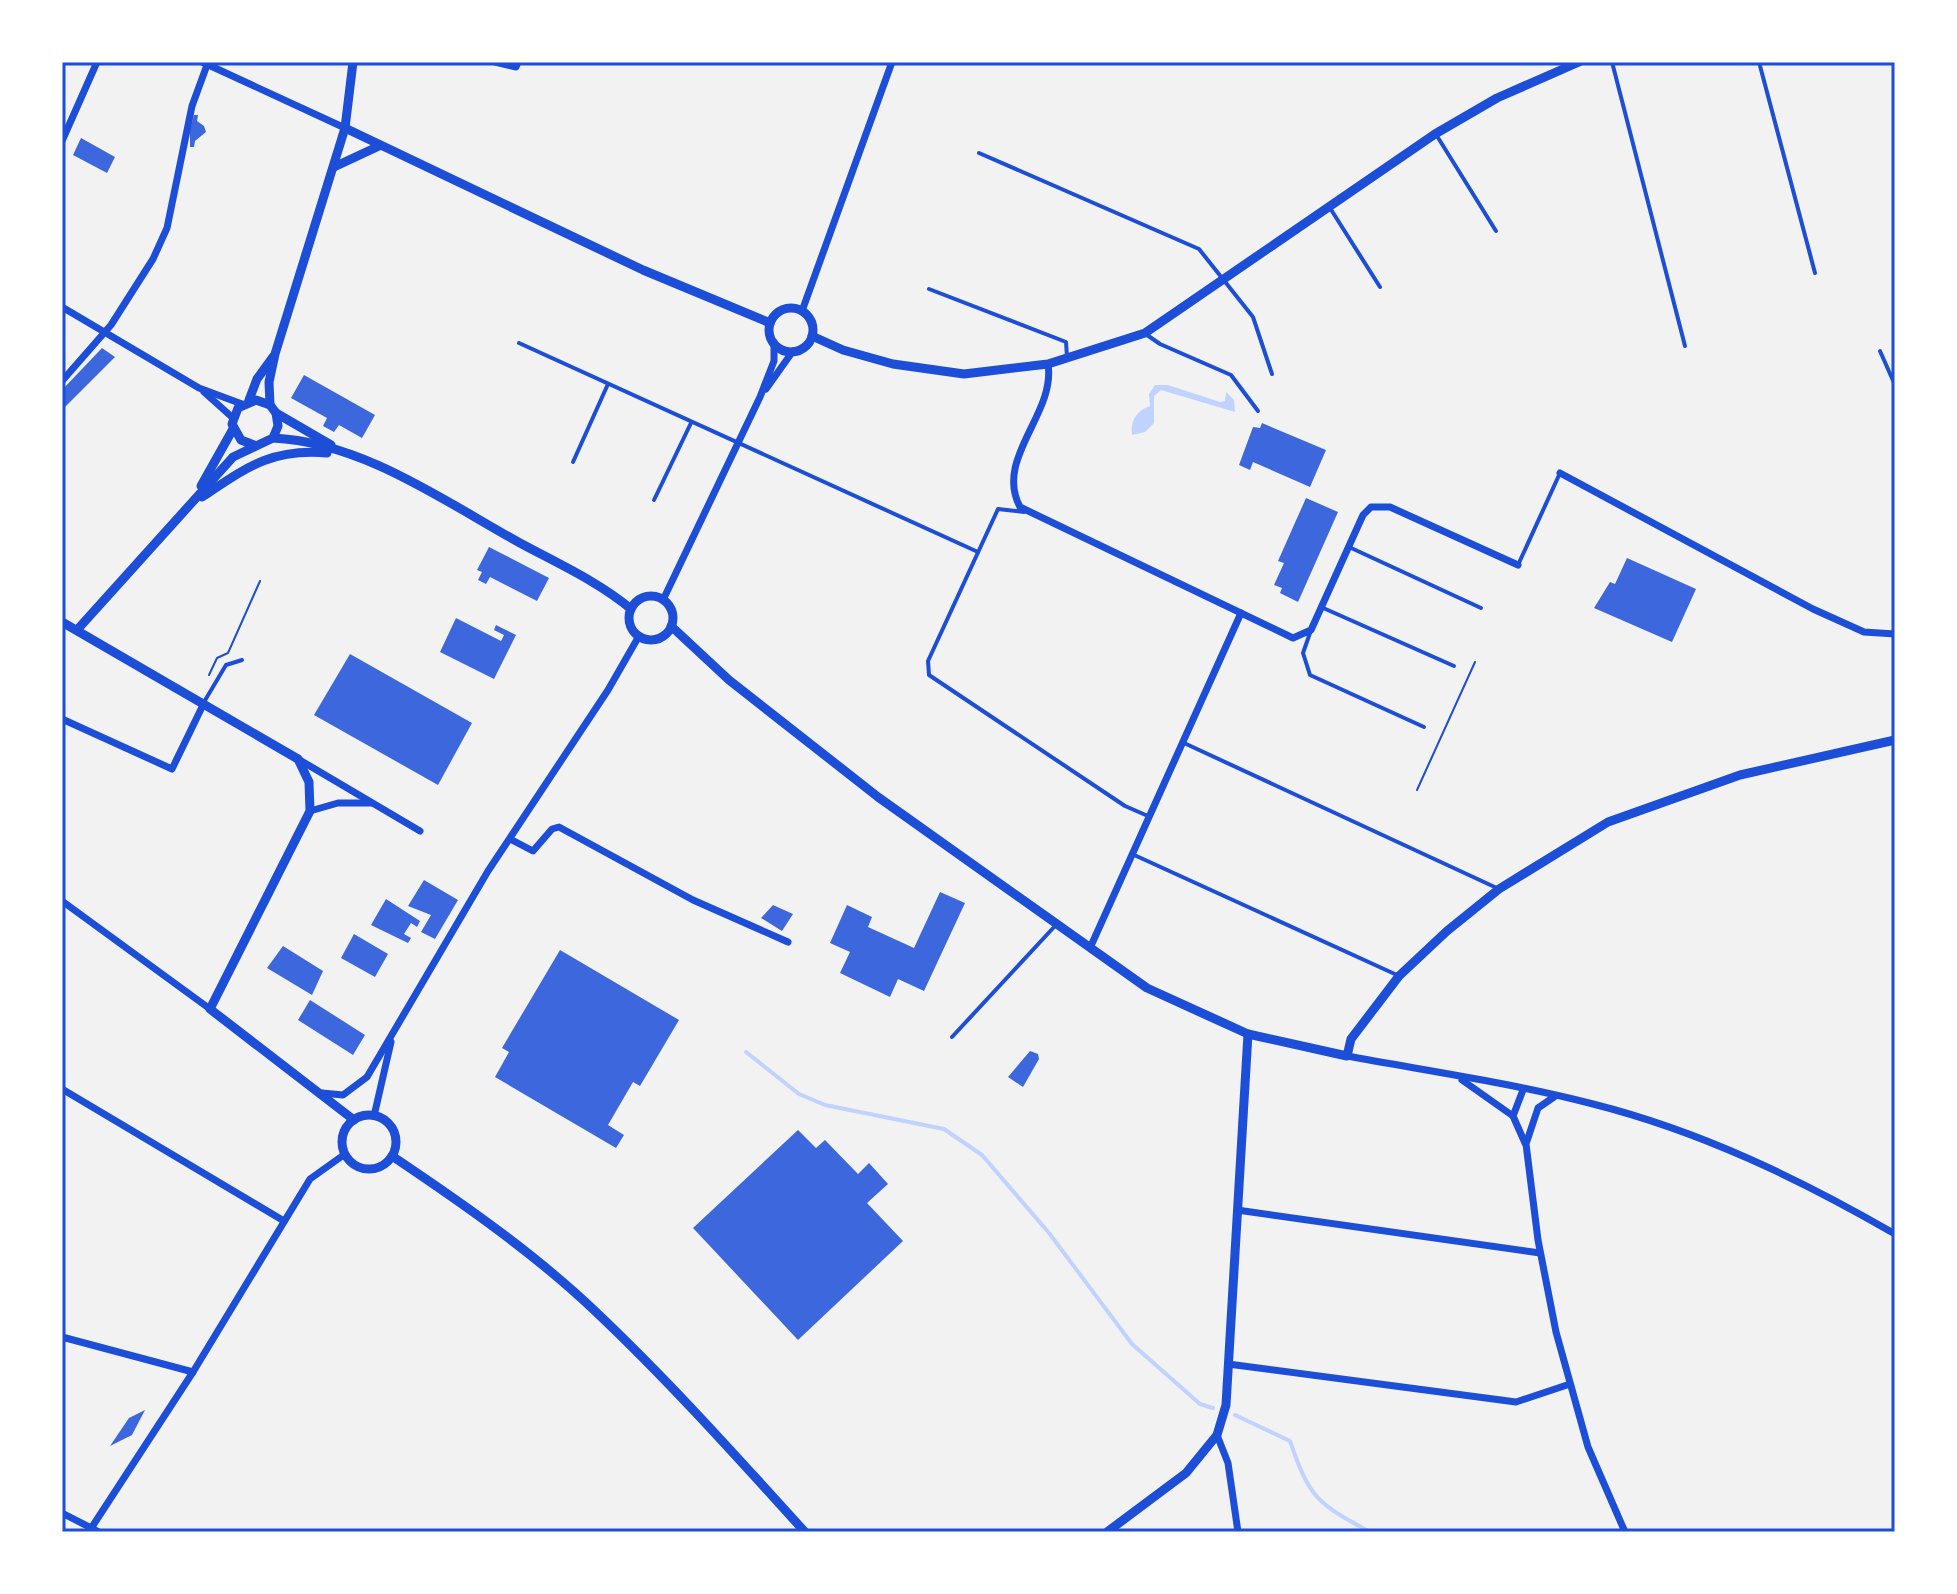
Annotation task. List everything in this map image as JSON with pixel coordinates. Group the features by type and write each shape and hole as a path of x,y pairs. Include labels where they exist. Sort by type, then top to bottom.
{"street":[{"path":"62,141 97,62"},
{"path":"273,438 278,426 269,382 345,128 353,62"},
{"path":"495,62 516,67 518,62"},
{"path":"802,311 892,62"},
{"path":"812,336 860,355 928,370 1001,372 1048,364 1145,333 1435,134 1497,98 1577,62"},
{"path":"62,381 105,333 138,284 167,228 192,106 204,64 643,270 770,323"},
{"path":"334,167 379,146"},
{"path":"62,307 199,388 273,409 348,455"},
{"path":"760,397 793,351 805,347 812,336 813,324 802,311 781,310 770,323"},
{"path":"663,600 738,445 774,361 770,323"},
{"path":"774,342 793,351"},
{"path":"189,506 257,379 275,354"},
{"path":"1048,364 1050,380 1045,399 1018,459 1015,474 1015,498 1027,513 1293,638 1311,630 1363,515 1378,505 1518,565"},
{"path":"199,388 233,423 241,440 254,445"},
{"path":"77,630 233,457 273,438 294,439 348,455 400,476 576,573 631,609"},
{"path":"189,506 264,458 291,452 348,455"},
{"path":"1560,473 1813,609 1864,632 1895,634"},
{"path":"649,596 663,600 672,611 671,626 658,639 639,636 629,621 631,609 649,596"},
{"path":"1090,948 1241,613"},
{"path":"62,622 420,831"},
{"path":"671,626 729,680 878,797 1147,988 1248,1034 1523,1090 1636,1118 1771,1166 1895,1234"},
{"path":"322,1093 343,1095 367,1077 510,839 608,690 639,636"},
{"path":"62,719 172,769 203,705"},
{"path":"1347,1056 1351,1039 1399,976 1499,889 1608,822 1740,775 1895,740"},
{"path":"210,1009 310,811 309,782 298,759"},
{"path":"310,811 338,803 373,803"},
{"path":"510,839 533,851 552,829 559,827 693,900 788,942"},
{"path":"62,901 210,1009 354,1120"},
{"path":"374,1116 394,1032"},
{"path":"1107,1532 1186,1473 1217,1435 1226,1405 1248,1034"},
{"path":"1456,1077 1513,1116 1526,1144 1540,1253 1570,1384 1588,1447 1625,1532"},
{"path":"62,1089 284,1221"},
{"path":"1513,1116 1523,1090"},
{"path":"1526,1144 1538,1108 1554,1097"},
{"path":"374,1116 384,1120 395,1136 392,1156 374,1169 352,1163 345,1154 342,1139 354,1120 374,1116"},
{"path":"62,1513 96,1530 310,1179 345,1154"},
{"path":"392,1156 449,1194 594,1310 703,1419 805,1532"},
{"path":"1237,1210 1540,1253"},
{"path":"62,1337 193,1372"},
{"path":"1228,1364 1516,1402 1570,1384"},
{"path":"1217,1435 1228,1463 1238,1532"}],"lane":[{"path":"1612,62 1685,346"},
{"path":"1759,62 1815,273"},
{"path":"1435,134 1496,231"},
{"path":"979,153 1199,249 1253,317 1272,374"},
{"path":"1329,206 1380,287"},
{"path":"929,289 1066,342 1067,358"},
{"path":"1145,333 1160,344 1231,375 1258,411"},
{"path":"519,343 978,552"},
{"path":"1880,351 1895,385"},
{"path":"573,462 608,383"},
{"path":"654,500 691,423"},
{"path":"1518,565 1560,473"},
{"path":"1027,513 998,509 928,661 929,675 936,683 1112,797 1148,816"},
{"path":"1348,547 1481,608"},
{"path":"1321,607 1454,666"},
{"path":"1311,630 1303,653 1310,675 1424,727"},
{"path":"203,705 226,665 242,660"},
{"path":"1182,742 1499,889"},
{"path":"1132,854 1399,976"},
{"path":"952,1037 1057,924"}],"path":[{"path":"207,679 217,658 228,653 260,581"},
{"path":"1417,790 1475,662"}],"water":[{"path":"1155,385 1168,385 1220,402 1225,401 1226,392 1234,400 1235,412 1161,390 1154,396 1154,423 1145,432 1132,435 1133,421 1150,406 1149,394"}],"building":[{"path":"194,115 198,115 197,121 206,132 195,141 194,147 190,147 190,130"},
{"path":"81,138 115,157 107,173 73,155"},
{"path":"102,348 115,357 62,410 62,390"},
{"path":"304,375 375,415 362,438 339,425 334,432 323,426 327,418 291,398"},
{"path":"1262,423 1326,450 1310,487 1253,462 1250,470 1239,465 1253,427 1260,428"},
{"path":"1306,498 1338,512 1298,602 1280,593 1282,588 1274,585 1284,563 1278,561"},
{"path":"489,547 549,578 537,601 490,577 486,584 478,580 482,572 477,570"},
{"path":"1627,558 1696,589 1672,642 1594,608 1610,582 1615,584"},
{"path":"456,618 501,641 504,635 494,630 496,625 516,635 494,679 440,652"},
{"path":"350,654 472,723 438,785 314,715"},
{"path":"424,880 458,900 435,939 421,932 431,915 408,906"},
{"path":"940,892 965,903 924,991 898,979 890,997 840,973 850,952 830,943 847,905 872,917 868,927 914,948"},
{"path":"386,899 420,921 417,927 411,923 404,934 411,938 408,943 371,925"},
{"path":"773,905 793,914 782,931 761,918"},
{"path":"354,934 388,954 375,977 341,958"},
{"path":"283,946 323,971 312,995 267,968"},
{"path":"560,950 679,1020 640,1086 633,1082 608,1125 624,1135 616,1148 495,1077 509,1052 502,1048"},
{"path":"310,1000 365,1035 353,1055 298,1020"},
{"path":"1030,1051 1038,1054 1039,1059 1023,1087 1008,1077"},
{"path":"798,1130 816,1148 825,1140 858,1174 869,1163 888,1184 867,1203 903,1241 798,1340 693,1228"},
{"path":"145,1410 132,1435 110,1446 129,1418"}],"waterway":[{"path":"746,1052 799,1094 825,1105 944,1129 982,1155 1049,1233 1132,1344 1200,1404 1213,1408"},
{"path":"1235,1415 1290,1441 1310,1488 1327,1506 1370,1532"}]}
